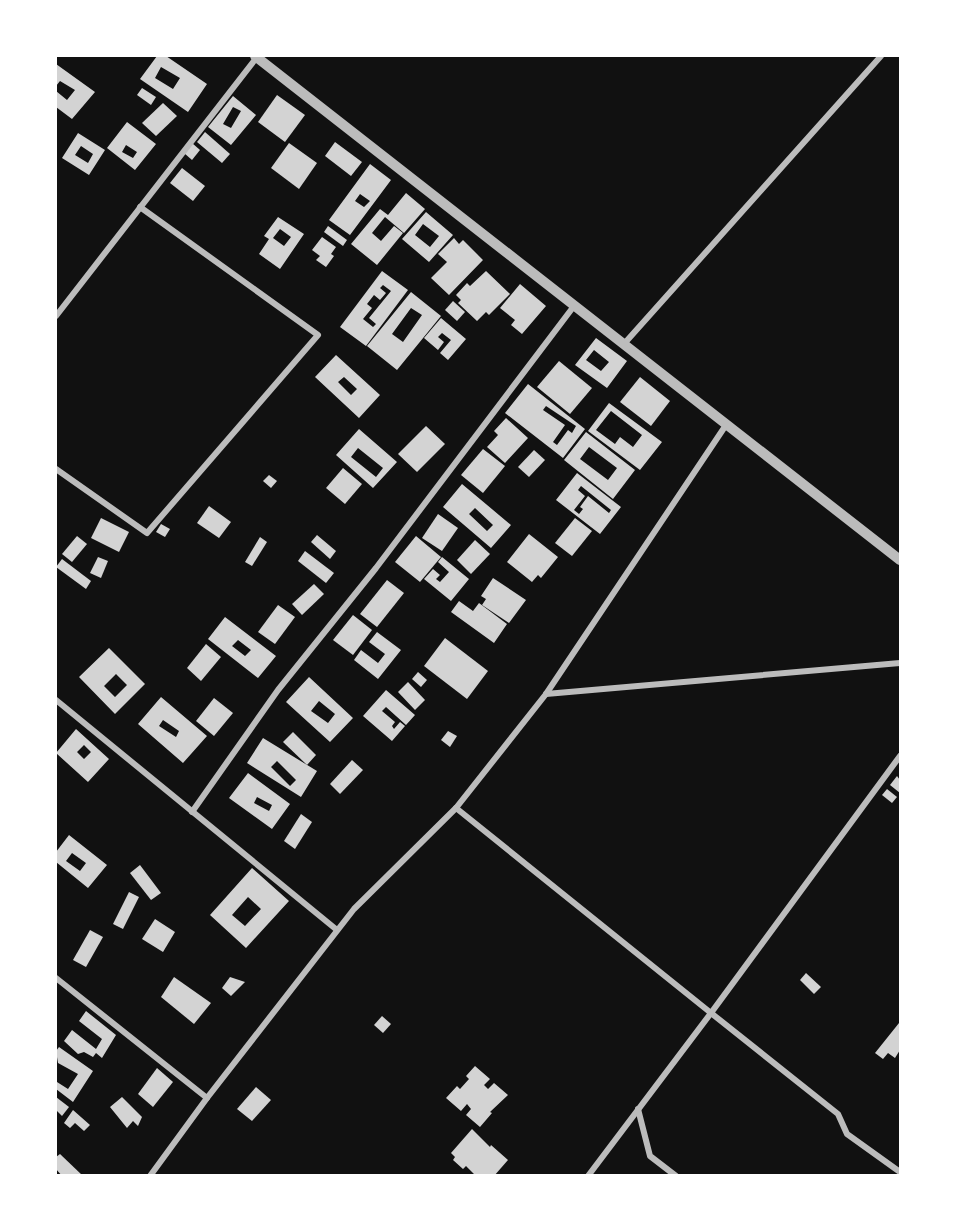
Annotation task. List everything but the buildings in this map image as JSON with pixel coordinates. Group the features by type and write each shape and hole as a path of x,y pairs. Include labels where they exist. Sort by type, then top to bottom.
{"street":[{"path":"56,316 256,56 900,560"},
{"path":"623,345 881,56"},
{"path":"56,469 147,533 318,335 140,207"},
{"path":"192,812 278,690 376,568 574,306"},
{"path":"150,1176 207,1098 354,909 456,808 546,694 726,425"},
{"path":"546,694 900,663"},
{"path":"56,700 337,930"},
{"path":"588,1176 900,756"},
{"path":"456,808 838,1114 847,1134 900,1172"},
{"path":"57,982 207,1098"},
{"path":"638,1109 650,1155 676,1176"}]}
